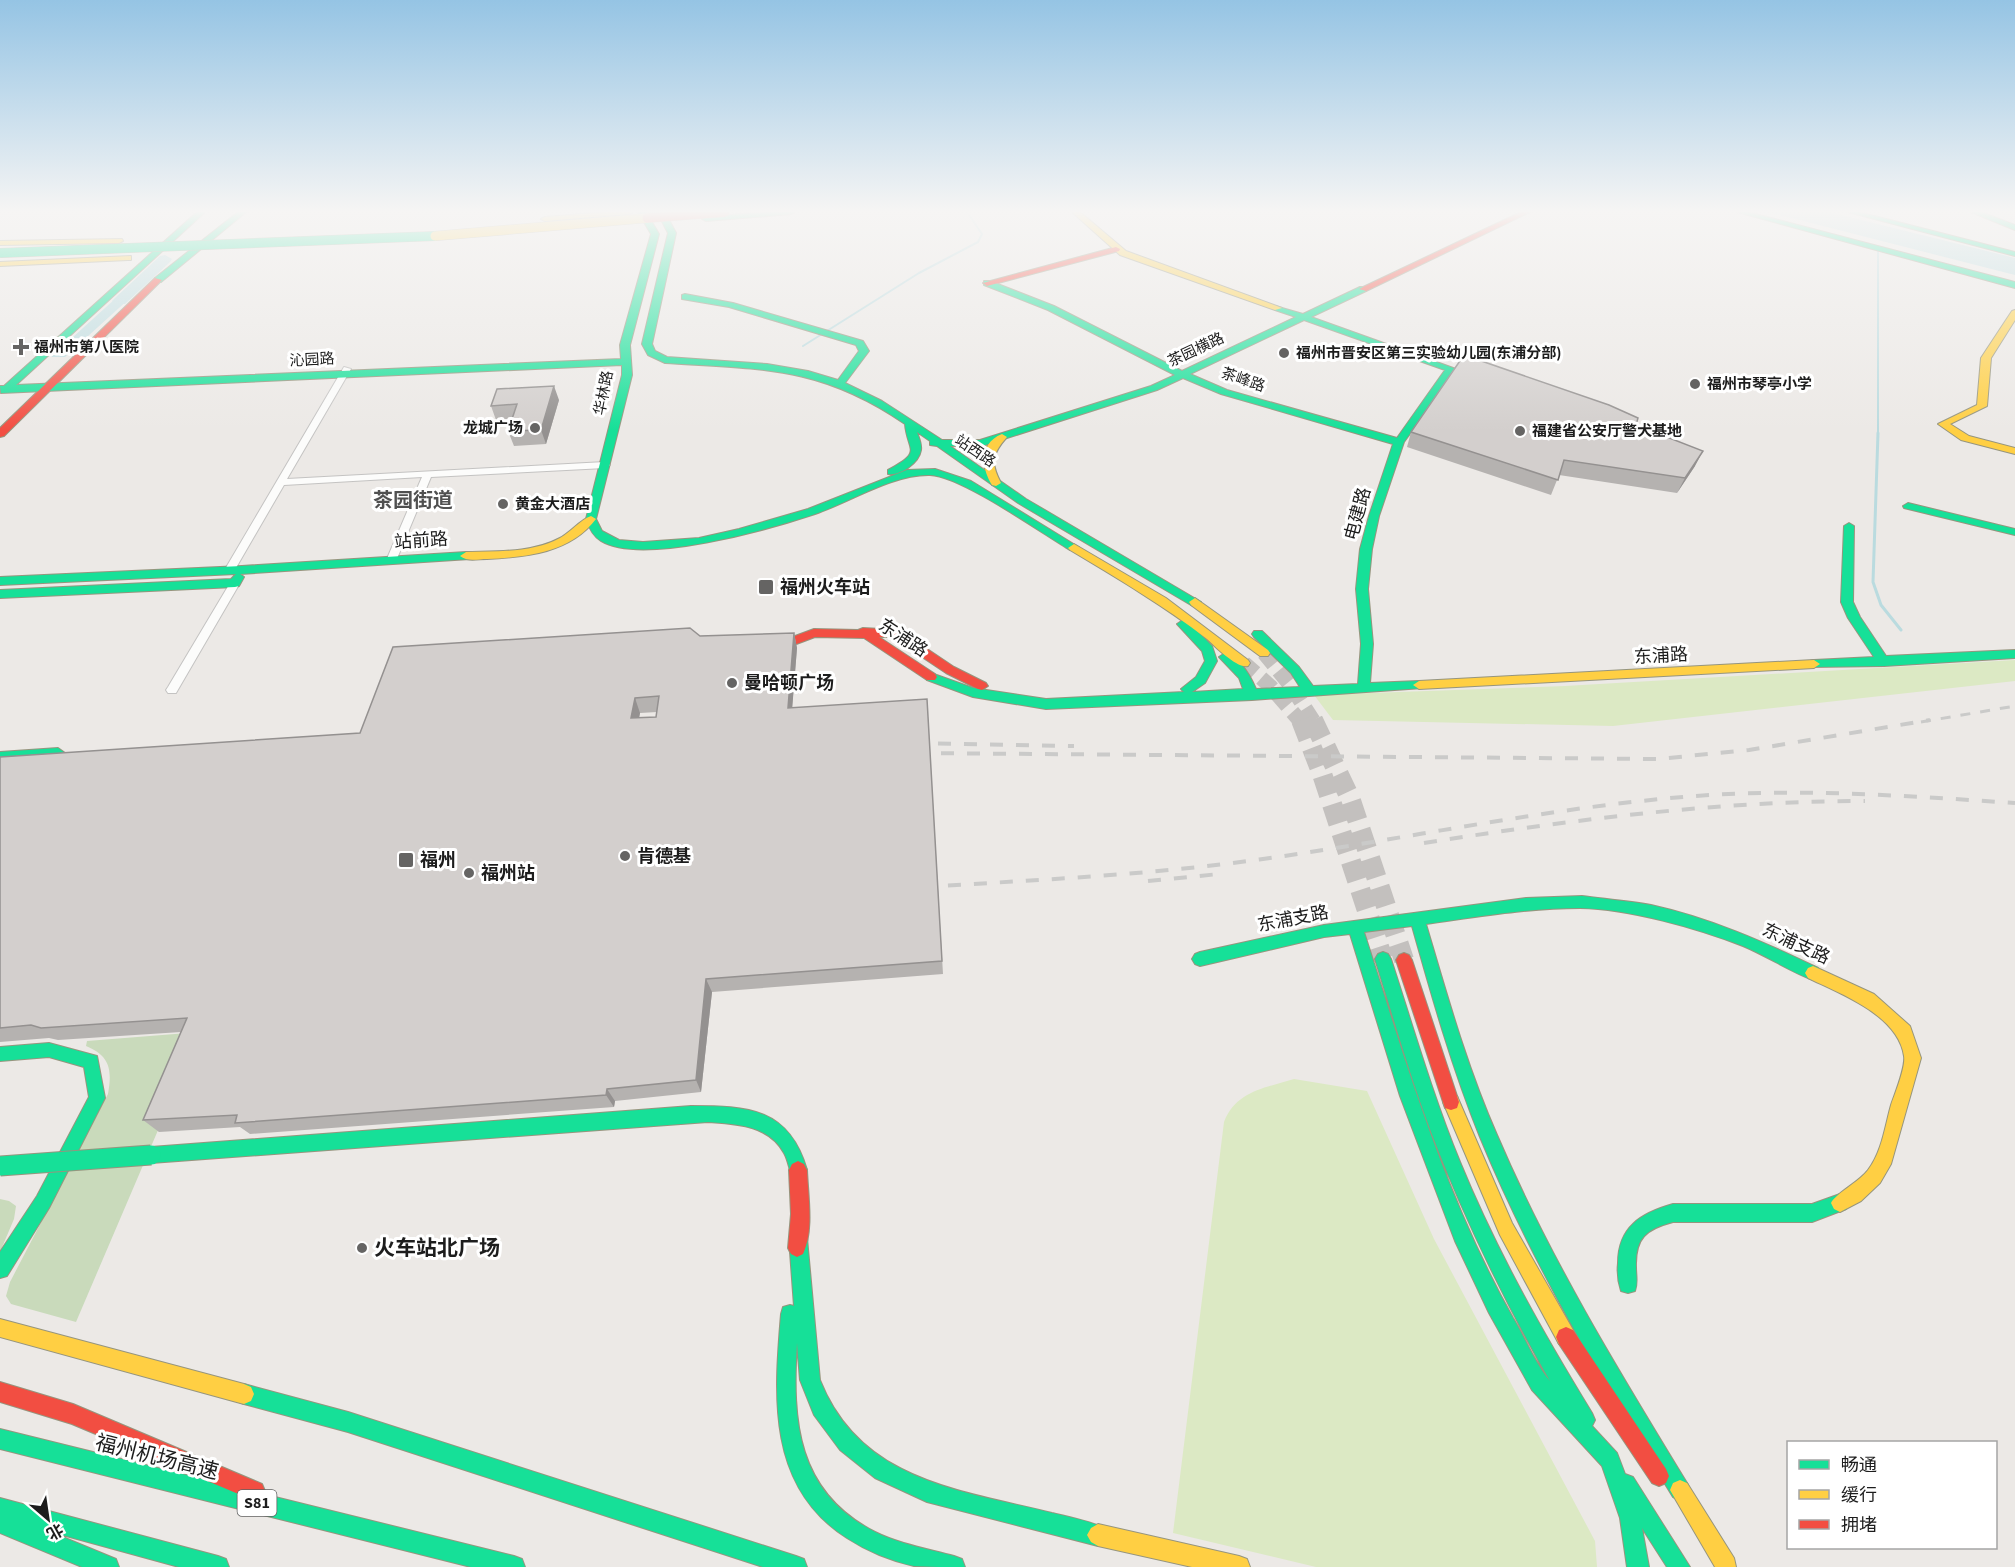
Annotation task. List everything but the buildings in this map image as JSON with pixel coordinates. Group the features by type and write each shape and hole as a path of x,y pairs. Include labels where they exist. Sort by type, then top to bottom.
{"main road":[{"path":"3,389 120,285"},
{"path":"0,434 46,386 154,285"},
{"name":"华林路","path":"591,519 627,375 624,345 641,285"},
{"name":"站西路","path":"660,285 647,344 651,353 665,360 779,368 840,384 863,394 998,487 1187,597 1264,653"},
{"name":"茶峰路","path":"992,285 1088,326 1182,375 1253,402 1399,442"},
{"path":"1215,285 1305,318"},
{"name":"茶园横路","path":"933,443 970,444 1002,437 1132,396 1374,285"},
{"path":"685,297 723,303 860,343 865,349 840,384"},
{"path":"2015,313 1986,358 1982,406 1976,412 1948,420 1943,424 1947,429 1963,436 2015,451"},
{"name":"电建路","path":"1305,318 1451,369 1399,442 1374,516 1366,549 1362,589 1367,644 1364,686"},
{"name":"沁园路","path":"3,389 626,359"},
{"path":"591,519 594,532 602,539 618,544 643,545 726,536 779,522 852,496 912,461 918,447 908,424"},
{"path":"998,487 989,472 986,457 988,449 1002,437"},
{"name":"站西路","path":"852,496 920,471 942,474 967,483 1003,507 1166,601 1244,663"},
{"path":"1908,506 2015,532"},
{"path":"1003,507 1075,560 1183,624 1234,665 1250,692"},
{"name":"站前路","path":"0,594 548,549 575,537 591,519"},
{"path":"1057,522 1106,540 1209,597 1266,640 1295,670 1309,690"},
{"path":"1849,526 1847,602 1854,618 1884,662"},
{"name":"站前路","path":"0,581 235,574"},
{"path":"1183,624 1208,649 1211,661 1201,680 1187,689"},
{"name":"东浦路","path":"845,634 893,632 972,682 1009,693 1075,694 1187,689 1250,692"},
{"path":"791,642 814,633 845,634"},
{"name":"东浦路","path":"845,634 873,637 927,675 948,686 1008,701 1059,704 1364,686 2015,654"},
{"path":"0,757 71,753"},
{"name":"东浦支路","path":"1200,959 1278,939 1355,927 1551,902 1582,902 1648,911 1719,930 1868,999 1904,1031 1913,1058 1885,1158 1865,1186 1843,1203 1812,1213 1673,1213 1651,1218 1639,1226 1625,1251 1628,1284"},
{"path":"1417,918 1463,1071 1525,1215 1630,1409 1726,1567"},
{"path":"1355,927 1424,1142 1446,1201 1479,1274 1539,1383 1610,1460 1630,1518 1638,1567"},
{"path":"1383,959 1429,1102 1468,1200 1538,1342 1679,1567"},
{"path":"1404,960 1467,1143 1538,1289 1608,1405 1726,1567"},
{"path":"0,1054 49,1050 91,1061 97,1098 43,1202 0,1269"},
{"path":"0,1166 691,1114 739,1113 770,1124 783,1133 792,1146 800,1182 798,1238 790,1316 786,1417 790,1445 802,1475 822,1505 849,1529 884,1546 954,1567"},
{"path":"798,1238 810,1380 815,1397 832,1427 868,1461 906,1483 942,1497 1056,1526 1239,1567"},
{"path":"0,1328 348,1422 796,1567"},
{"path":"0,1392 73,1414 320,1519"},
{"name":"福州机场高速","path":"0,1440 514,1567"},
{"path":"0,1508 218,1567"},
{"path":"0,1522 108,1567"}],"street":[{"path":"172,690 235,574 280,482 345,372"},
{"path":"280,482 605,465"},
{"path":"391,561 428,474"}],"green space":[{"path":"2015,660 2015,681 1613,726 1333,720 1314,695 1565,686"},
{"path":"200,1032 76,1322 11,1304 6,1296 10,1282 108,1094 110,1078 108,1065 101,1054 86,1046 87,1041"},
{"path":"1294,1079 1367,1091 1434,1239 1595,1541 1597,1567 1316,1567 1173,1533 1224,1122 1236,1103 1244,1097 1262,1088"},
{"path":"0,1199 16,1206 14,1219 0,1252"}],"water":[{"path":"130,285 144,285 65,357 51,357"}],"waterway":[{"path":"120,301 137,285"},
{"path":"803,346 900,285"},
{"path":"1878,285 1878,433"},
{"path":"1878,433 1873,582 1881,605 1901,630"}],"tunnel":[{"path":"1264,653 1291,686 1314,722"},
{"path":"1244,663 1270,686 1301,722"},
{"path":"1301,720 1322,774 1383,959"},
{"path":"1314,722 1350,798 1404,960"}],"railway":[{"path":"1921,722 2015,706"},
{"path":"915,753 1658,759 1749,750 1930,720"},
{"path":"912,743 1074,746"},
{"path":"922,887 1221,865 1587,808 1695,796 1815,793 2015,803"},
{"path":"1424,843 1644,813 1754,804 1865,801"},
{"path":"1148,881 1219,874"}],"traffic: fast":[{"path":"4,391 121,285"},
{"path":"641,285 625,345 627,375 591,519 594,527 604,538 618,543 643,545"},
{"path":"647,344 660,285"},
{"path":"992,285 1051,308 1169,369 1224,392 1399,442"},
{"path":"934,443 981,443 1154,388 1363,289"},
{"path":"685,297 730,305 860,343 864,351 840,384"},
{"path":"1278,308 1451,369 1399,442 1374,516 1366,549 1362,589 1367,644 1364,686"},
{"path":"647,344 651,353 665,360 788,369 827,379 853,390 879,403 928,434 1022,501 1195,602"},
{"path":"0,389 626,362"},
{"path":"892,472 907,463 915,454 915,442 909,425"},
{"path":"643,545 699,541 741,532 812,511 911,472 935,472 967,483 1074,548"},
{"path":"1908,506 2015,532"},
{"path":"1849,526 1847,602 1854,618 1884,662"},
{"path":"0,581 242,570 466,556"},
{"path":"0,594 235,583 238,577"},
{"path":"1183,624 1208,649 1211,661 1201,680 1187,689"},
{"path":"1258,634 1295,670 1309,690"},
{"path":"1814,664 2015,654"},
{"path":"1225,657 1244,676 1252,695"},
{"path":"931,677 973,693 1046,704 1419,685"},
{"path":"0,757 58,753"},
{"path":"1200,959 1324,931 1526,904 1582,902 1648,911 1685,920 1749,942 1813,973"},
{"path":"1417,918 1468,1084 1509,1184 1578,1317 1680,1490"},
{"path":"1355,927 1408,1096 1461,1235 1496,1306 1539,1383 1610,1460 1630,1518 1638,1567"},
{"path":"1383,959 1430,1107 1469,1204 1523,1314 1585,1420"},
{"path":"0,1054 49,1050 91,1061 97,1098 43,1202 0,1269"},
{"path":"151,1155 708,1114 742,1117 772,1128 784,1138 793,1152 798,1170"},
{"path":"0,1166 151,1155"},
{"path":"1628,1284 1627,1256 1632,1236 1647,1222 1659,1217 1673,1213 1812,1213 1840,1203"},
{"path":"798,1238 810,1380 821,1408 847,1443 882,1471 927,1492 1098,1535"},
{"path":"790,1314 786,1379 791,1442 800,1471 815,1497 837,1520 867,1539 954,1567"},
{"path":"244,1394 348,1422 796,1567"},
{"path":"0,1439 514,1567"},
{"path":"1626,1484 1679,1567"},
{"path":"0,1508 218,1567"},
{"path":"0,1522 108,1567"}],"traffic: slow":[{"path":"1214,285 1278,308"},
{"path":"2015,313 1986,358 1982,406 1943,424 1965,438 2015,451"},
{"path":"996,483 988,458 992,448 1002,437"},
{"path":"466,556 517,553 550,547 578,531 591,519"},
{"path":"1074,548 1162,601 1204,630 1244,663"},
{"path":"1195,602 1264,653"},
{"path":"1419,685 1814,664"},
{"path":"1813,973 1868,999 1904,1031 1913,1058 1885,1158 1874,1177 1855,1195 1840,1203"},
{"path":"1451,1102 1506,1229 1566,1337"},
{"path":"0,1328 244,1394"},
{"path":"1680,1490 1726,1566"},
{"path":"1098,1535 1239,1567"}],"traffic: jam":[{"path":"0,434 153,285"},
{"path":"1363,289 1371,285"},
{"path":"863,632 895,633 950,670 982,686"},
{"path":"791,642 814,633 867,634 931,677"},
{"path":"1404,960 1451,1102"},
{"path":"797,1248 800,1214 798,1170"},
{"path":"1566,1337 1659,1476"},
{"path":"0,1392 73,1414 255,1491"}],"place":[{"name":"福州市第八医院","path":"21,347"},
{"name":"福州市晋安区第三实验幼儿园(东浦分部)","path":"1284,353"},
{"name":"福州市琴亭小学","path":"1695,384"},
{"name":"龙城广场","path":"535,428"},
{"name":"福建省公安厅警犬基地","path":"1520,431"},
{"name":"黄金大酒店","path":"503,504"},
{"name":"福州火车站","path":"766,587"},
{"name":"曼哈顿广场","path":"732,683"},
{"name":"肯德基","path":"625,856"},
{"name":"福州","path":"406,860"},
{"name":"福州站","path":"469,873"},
{"name":"火车站北广场","path":"362,1248"}],"district":[{"name":"茶园街道","path":"413,501"}]}
